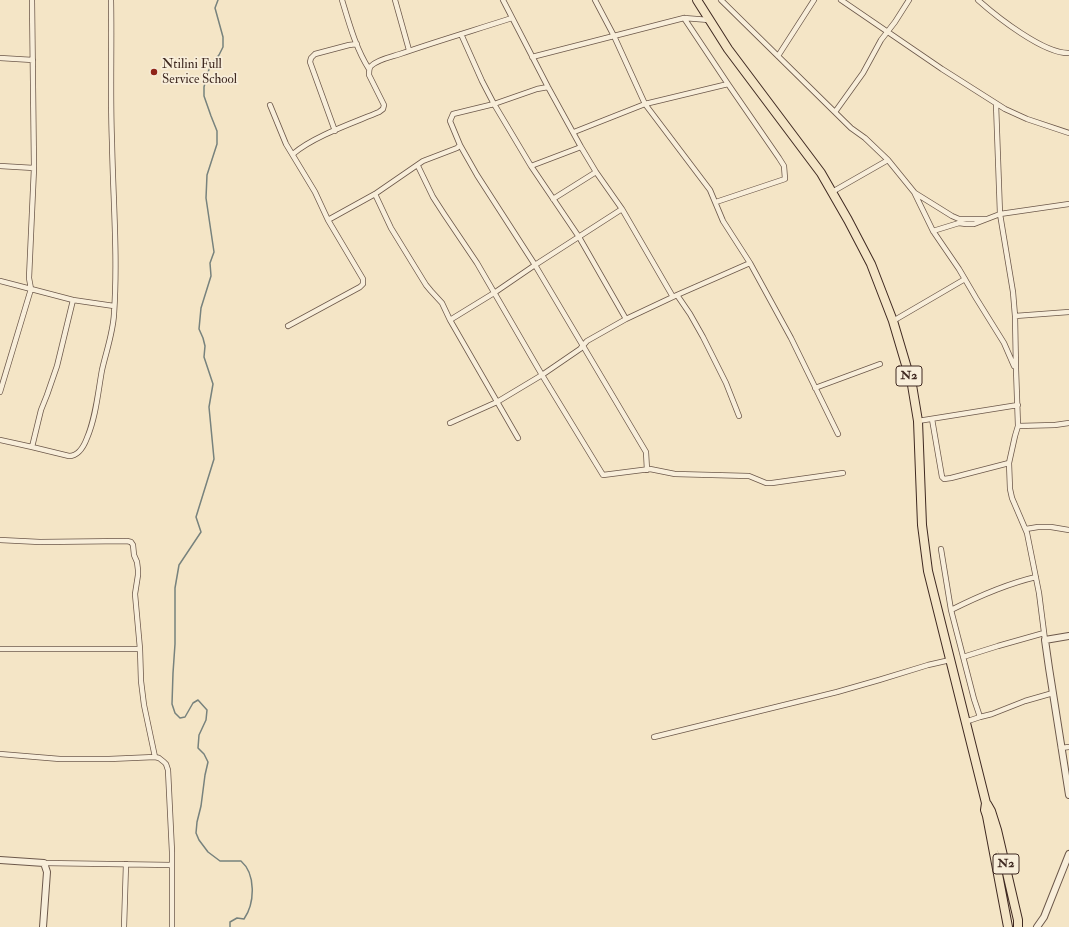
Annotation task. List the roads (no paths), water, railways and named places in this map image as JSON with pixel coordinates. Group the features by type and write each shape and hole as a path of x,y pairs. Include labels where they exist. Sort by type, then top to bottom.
{"highway":[{"name":"N2","path":"697,0 728,49 821,172 871,264 894,321 912,386 918,421 922,525 928,571 986,803 987,816 1008,927"},
{"name":"N2","path":"986,803 991,811 997,830 1018,920 1018,927"}],"street":[{"path":"0,392 31,289 29,265 34,168 32,0"},
{"path":"0,440 73,456 82,448 89,432 114,317 116,280 111,128 111,0"},
{"path":"293,154 299,149 335,131 383,109 384,105 353,34 342,0"},
{"path":"395,0 410,50"},
{"path":"503,0 581,147 596,172 622,209 675,296 690,314 726,383 739,416"},
{"path":"595,0 614,36 645,104 710,190 723,221 750,263 791,338 838,434"},
{"path":"721,0 851,128 865,138 888,160 914,192 933,231 959,269 1004,343 1016,369"},
{"path":"778,56 814,0"},
{"path":"841,0 996,104 1027,119 1069,133"},
{"path":"835,112 863,73 878,46 909,0"},
{"path":"978,0 1005,22 1023,34 1055,51 1063,54 1069,54"},
{"path":"369,69 379,61 512,18"},
{"path":"532,57 684,18 709,20"},
{"path":"684,18 784,166 785,179 716,202"},
{"path":"461,34 494,104 531,166 579,237 626,319"},
{"path":"335,131 310,62 311,58 315,54 357,44"},
{"path":"0,58 32,60"},
{"path":"574,132 645,104 728,84"},
{"path":"548,87 537,89 494,104 453,114 450,121 460,145 477,175 535,265 646,452 647,470"},
{"path":"996,104 1000,214 1013,292 1015,316 1018,426 1010,463 1010,488 1012,498 1029,539 1069,795"},
{"path":"270,105 286,144 315,192 328,220 363,279 363,284 360,287 288,326"},
{"path":"328,220 375,194 423,162 457,148 460,145"},
{"path":"531,166 581,147"},
{"path":"832,192 888,160"},
{"path":"0,166 34,168"},
{"path":"418,166 440,208 477,263 542,375 603,475 647,470 675,474 749,476 766,483 772,483 843,473"},
{"path":"553,199 596,172"},
{"path":"914,192 959,221"},
{"path":"375,194 399,241 428,288 442,303 450,320 518,438"},
{"path":"933,231 959,221 987,219 1000,214 1069,204"},
{"path":"450,320 622,209"},
{"path":"450,423 497,402 542,375 577,351 587,341 626,319 750,263"},
{"path":"894,321 965,279"},
{"path":"0,281 73,300 114,306"},
{"path":"32,447 41,410 57,366 73,300"},
{"path":"1015,316 1069,312"},
{"path":"815,388 880,364"},
{"path":"918,421 1018,405"},
{"path":"932,419 942,477 944,479 1010,463"},
{"path":"1018,426 1069,423"},
{"path":"1026,529 1044,527 1069,530"},
{"path":"0,540 40,542 131,542 133,545 138,570 135,594 140,649 141,681 144,705 155,757"},
{"path":"942,549 951,610 980,717"},
{"path":"951,610 987,593 1036,577"},
{"path":"963,657 998,646 1045,637 1069,636"},
{"path":"0,649 140,649"},
{"path":"654,737 837,692 950,660"},
{"path":"966,722 1052,693"},
{"path":"1061,748 1069,747"},
{"path":"0,754 60,759 155,757 159,758 166,764 168,770 172,865 172,927"},
{"path":"1037,927 1044,918 1068,858"},
{"path":"0,860 44,863 172,865"},
{"path":"43,927 47,872 44,863"},
{"path":"124,927 126,864"}],"waterway":[{"path":"218,0 215,8 223,37 223,47 219,55 212,63 204,87 204,96 217,131 217,144 207,175 206,198 214,252 210,263 211,276 201,308 199,329 205,346 204,357 213,384 209,407 214,459 196,517 201,532 179,565 175,588 175,644 172,704 175,713 180,718 185,717 193,703 198,700 207,710 206,720 199,735 198,748 204,754 208,762 196,833 199,840 208,852 220,861 241,861 249,873 252,889 250,905 244,919 237,918 230,922 230,927"}],"place":[{"name":"Ntilini Full Service School","path":"154,72"}]}
